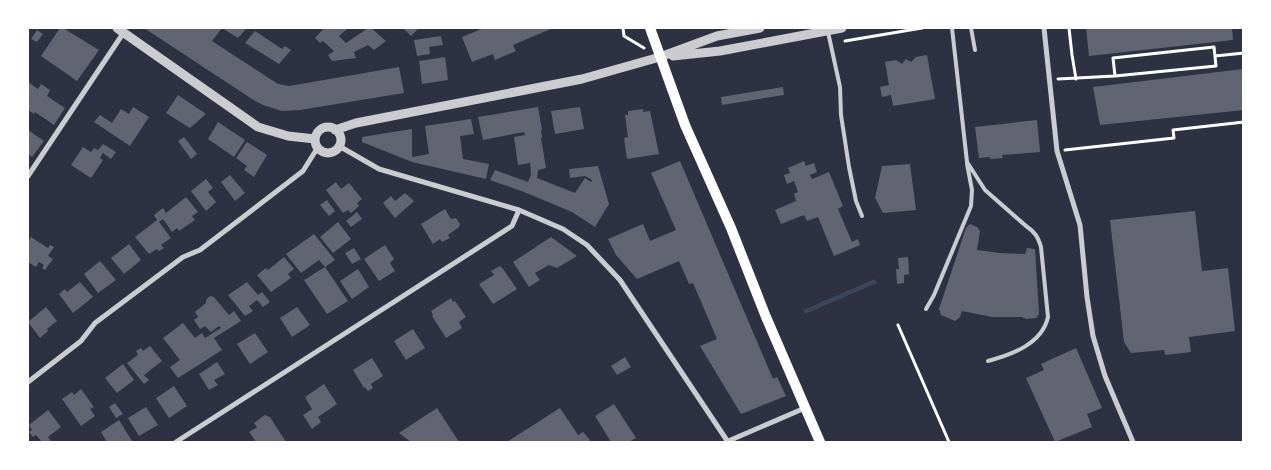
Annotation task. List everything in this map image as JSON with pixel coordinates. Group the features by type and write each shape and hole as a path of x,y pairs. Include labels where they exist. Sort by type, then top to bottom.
{"main road":[{"path":"650,28 685,125 731,228 766,317 820,442"}],"street":[{"path":"335,130 356,123 582,79 660,57 717,36 760,28"},
{"path":"660,57 720,51 842,28"},
{"path":"1044,28 1057,150 1080,225 1093,336 1105,376 1132,442"},
{"path":"28,176 120,30 258,127 317,143 325,152 329,153 340,146 341,139 335,130 327,127 319,131 317,143 303,171 200,250 183,257 95,323 81,341 28,382"},
{"path":"340,146 379,169 519,210 563,228 587,245 620,280 727,442 805,408"},
{"path":"176,442 512,226 519,210"}],"lane":[{"path":"926,309 934,295 971,206 972,190 966,162 952,28"},
{"path":"972,28 975,50"},
{"path":"828,30 840,87 841,115 848,158 856,201 862,216"},
{"path":"966,162 985,190 1026,226 1034,230 1041,247 1048,318 1046,325 1032,341 1011,355 988,361"}],"path":[{"path":"622,28 624,36 660,57"},
{"path":"1069,28 1076,79"},
{"path":"1050,80 1115,76 1216,66 1214,47 1113,58 1115,76"},
{"path":"1214,56 1244,53"},
{"path":"1057,150 1174,138 1173,130 1244,122"},
{"path":"898,325 948,442"}],"shaded area":[{"path":"875,279 877,283 805,314 803,310"}],"building":[{"path":"60,28 99,50 77,81 41,56"},
{"path":"144,28 222,28 212,41 278,84 289,86 399,67 404,93 300,110 282,111 255,101"},
{"path":"222,28 247,28 238,38"},
{"path":"324,28 348,28 339,36 346,43 368,28 371,28 386,41 374,50 368,45 354,52 356,58 332,61 328,55 334,51 323,41 320,43 315,38"},
{"path":"403,28 419,28 411,36"},
{"path":"484,28 553,28 513,45 516,51 495,60 493,54 472,62 462,37"},
{"path":"1086,28 1232,28 1233,40 1089,56"},
{"path":"37,30 43,34 37,42 31,39"},
{"path":"255,31 282,49 285,46 291,50 279,64 245,43"},
{"path":"441,36 443,45 429,47 430,54 417,56 414,40"},
{"path":"927,55 935,99 893,106 891,95 882,97 880,87 889,85 885,62 896,60 902,64 906,59 911,62 916,57"},
{"path":"445,57 448,80 422,84 419,61"},
{"path":"1243,69 1244,110 1100,125 1093,87"},
{"path":"28,82 38,89 41,84 50,90 47,96 65,108 54,125 35,112 34,114 28,110"},
{"path":"783,87 784,95 722,105 721,97"},
{"path":"178,95 206,114 190,128 166,113"},
{"path":"133,107 149,117 130,146 94,122 100,115 112,123 121,109 129,114"},
{"path":"538,107 546,168 538,170 537,178 575,193 585,178 591,182 592,180 585,176 570,178 569,169 598,166 609,204 595,227 572,212 490,180 495,170 528,182 531,175 530,163 518,165 514,137 525,135 524,132 483,140 478,117"},
{"path":"580,107 584,129 555,134 551,111"},
{"path":"643,109 643,112 650,111 659,154 627,159 624,138 628,137 625,115 628,115 628,111"},
{"path":"471,119 474,134 460,136 463,159 489,164 486,179 412,162 362,142 362,137 412,129 412,157 429,154 425,126"},
{"path":"1037,120 1040,152 1002,155 1003,158 979,158 975,127"},
{"path":"218,122 245,140 234,157 208,139"},
{"path":"28,130 44,141 32,157 28,154"},
{"path":"184,137 197,154 191,159 178,141"},
{"path":"247,142 267,155 254,177 244,170 247,166 236,158"},
{"path":"103,144 116,152 111,159 103,153 100,158 103,160 91,178 71,165 83,147 91,152 94,148 98,150"},
{"path":"680,161 773,379 777,377 786,396 741,414 700,346 717,339 693,283 689,284 679,261 637,279 616,255 608,239 643,224 650,241 676,230 651,173"},
{"path":"804,161 806,166 814,163 817,172 810,175 812,179 829,172 843,206 838,209 852,242 858,239 860,245 834,256 818,217 807,221 804,215 781,224 775,210 796,201 794,194 798,192 794,181 787,184 784,175 790,173 788,168"},
{"path":"910,164 916,210 883,213 875,198 882,166"},
{"path":"230,175 245,193 235,201 221,182"},
{"path":"206,179 213,188 208,192 216,202 206,211 191,191"},
{"path":"336,182 341,189 349,183 362,199 357,203 359,206 351,213 348,210 343,213 326,190"},
{"path":"405,193 414,201 395,218 383,203 391,196 395,201"},
{"path":"186,197 198,212 192,216 195,220 179,231 177,228 172,232 163,219 159,222 171,238 161,245 164,248 159,251 157,249 149,254 135,237 157,220 154,215 163,208 166,213"},
{"path":"327,200 335,211 329,216 320,205"},
{"path":"445,209 451,219 456,218 460,224 459,227 448,235 450,238 442,242 440,239 433,244 421,224"},
{"path":"1195,211 1202,271 1228,268 1235,331 1189,337 1191,352 1165,355 1164,350 1131,353 1124,342 1110,220"},
{"path":"357,212 362,219 351,227 346,221"},
{"path":"338,222 351,239 333,253 320,237"},
{"path":"970,224 977,227 980,231 977,250 1025,254 1027,248 1035,249 1039,314 1036,318 992,317 962,311 960,317 955,321 941,315 939,309 966,228"},
{"path":"314,234 335,260 325,267 319,260 301,273 286,254"},
{"path":"31,237 48,248 50,245 54,247 48,256 53,259 45,270 42,268 44,265 39,262 36,267 28,262 28,242"},
{"path":"551,237 577,256 557,268 549,265 535,273 540,280 529,287 513,262"},
{"path":"129,244 141,260 124,274 111,258"},
{"path":"385,245 394,259 390,263 395,271 379,281 364,259"},
{"path":"354,248 361,259 352,264 345,253"},
{"path":"284,257 294,269 288,274 291,278 271,292 257,275 266,268 268,270"},
{"path":"908,257 909,274 904,275 904,283 897,284 896,269 899,269 898,258"},
{"path":"100,261 116,280 98,293 84,274"},
{"path":"500,266 517,289 493,304 479,284 494,275 491,271"},
{"path":"325,267 348,301 327,314 304,280"},
{"path":"358,269 369,287 352,299 340,281"},
{"path":"80,282 93,297 73,313 59,294 65,289 67,292"},
{"path":"247,282 258,295 262,292 270,302 263,307 257,300 249,306 253,311 245,316 228,295"},
{"path":"210,296 214,297 229,315 234,311 241,321 214,338 222,350 178,378 170,367 180,360 163,338 183,323 195,338 202,333 205,338 221,328 219,326 211,332 205,326 200,329 194,320 198,317 195,312 206,303"},
{"path":"451,298 466,317 459,322 462,328 446,338 432,316 431,311"},
{"path":"46,307 57,321 40,338 28,322"},
{"path":"297,307 310,325 292,337 280,318"},
{"path":"413,329 425,348 406,360 394,341"},
{"path":"255,333 268,352 250,364 237,344"},
{"path":"150,346 162,361 144,375 149,380 144,384 127,363 138,355 136,351 141,348 143,351"},
{"path":"1076,348 1102,408 1087,414 1092,427 1055,442 1026,378 1044,370 1041,364"},
{"path":"625,357 631,367 617,375 611,366"},
{"path":"372,358 383,376 371,384 373,388 368,391 364,388 353,370"},
{"path":"217,362 225,374 214,380 218,385 209,390 199,374"},
{"path":"123,364 134,380 117,393 105,378"},
{"path":"324,384 337,404 318,417 321,422 312,429 303,415 312,409 305,397"},
{"path":"174,386 187,406 169,418 156,398"},
{"path":"81,389 94,407 90,409 95,416 81,426 62,399 72,392 74,395"},
{"path":"115,403 123,414 116,418 109,407"},
{"path":"614,404 636,438 628,442 611,442 595,416"},
{"path":"146,407 158,425 139,436 128,418"},
{"path":"437,408 459,442 411,442 399,433"},
{"path":"560,408 578,435 583,432 590,440 589,442 507,442"},
{"path":"48,410 61,427 48,437 51,441 42,442 36,435 33,437 29,432 32,430 29,425"},
{"path":"265,415 270,417 286,442 256,442 249,432 257,427 254,423"},
{"path":"119,420 132,441 107,442 101,432"}]}
